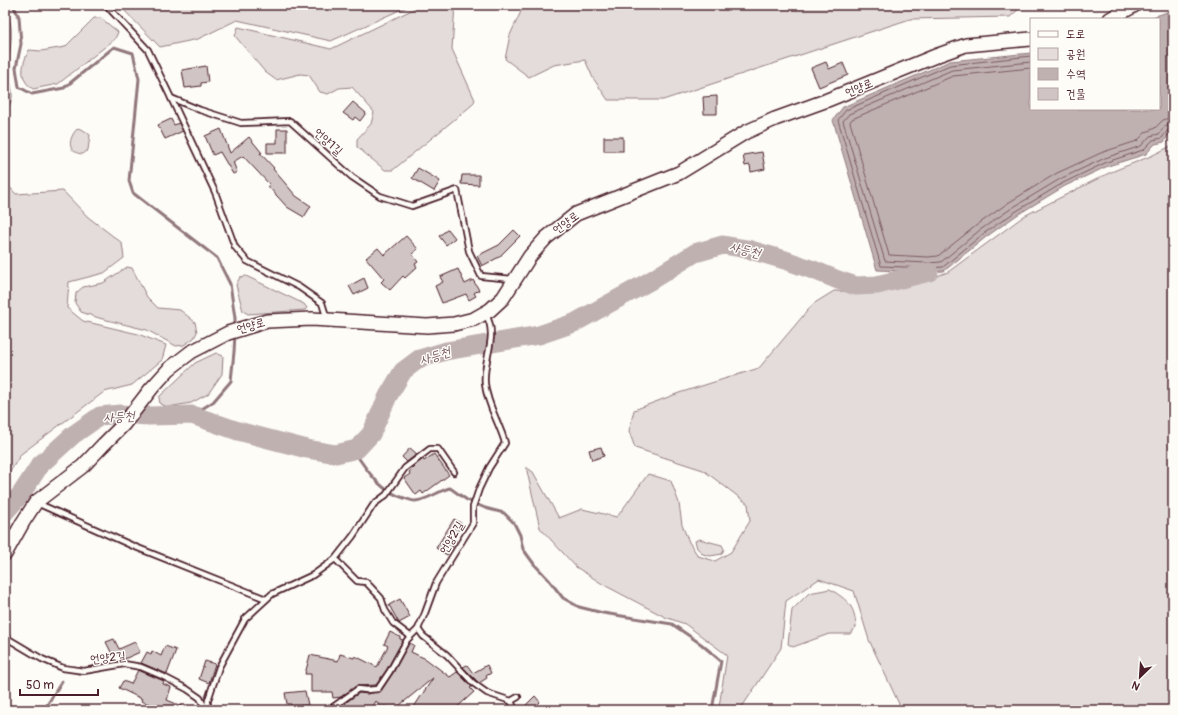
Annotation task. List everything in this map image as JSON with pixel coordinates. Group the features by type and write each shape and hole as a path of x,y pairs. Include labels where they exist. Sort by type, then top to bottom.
{"street":[{"path":"1112,18 1135,5"},
{"name":"언양로","path":"36,502 83,466 123,425 151,389 169,369 191,352 234,331 267,321 312,319 427,326 454,324 474,319 490,310 503,298 530,256 546,238 576,214 679,173 746,132 775,119 826,101 938,55 966,45 1030,39"},
{"path":"5,554 36,502"}],"lane":[{"path":"106,5 148,50 215,192 235,247 247,261 299,287 322,303 328,320"},
{"name":"언양1길","path":"171,98 200,110 241,123 290,121 352,176 380,196 412,206 457,190 469,252 481,276 516,279"},
{"name":"언양2길","path":"332,710 332,707 358,689 378,689 410,636 418,629 436,583 473,523 473,507 475,500 489,468 505,443 493,412 485,385 492,332 490,322 485,313"},
{"path":"207,710 208,700 219,667 244,619 272,594 313,575 335,559 353,536 374,504 386,495 405,468 430,450 438,449 454,472"},
{"path":"36,502 133,546 266,599"},
{"path":"335,559 357,581 366,582 381,598 385,610 393,623 410,636"},
{"path":"418,629 423,636 447,655 472,683 487,693 511,701 515,710"},
{"name":"언양2길","path":"5,637 63,668 84,671 124,664 141,667 187,689 200,698 207,710"},
{"path":"511,701 518,696"}],"green space":[{"path":"119,5 411,5 331,41 237,20 198,39 160,47"},
{"path":"422,5 455,5 452,49 475,100 472,105 393,170 385,170 357,147 357,139 371,124 374,112 352,87 339,88 328,94 320,92 309,75 300,74 276,80 265,72 235,36 238,27 331,49"},
{"path":"524,5 1023,5 1010,17 910,19 663,100 608,100 593,78 585,60 554,65 529,77 505,59 510,35"},
{"path":"5,10 11,24 9,70 12,98 5,112"},
{"path":"94,18 101,18 118,32 115,39 58,84 33,89 28,85 23,76 23,66 29,50 41,51 65,47"},
{"path":"78,128 90,135 88,150 83,154 74,151 70,144 72,136"},
{"path":"1173,145 1173,710 909,710 900,706 869,640 854,591 819,579 786,601 781,648 740,710 721,710 719,707 727,655 685,624 665,617 604,585 576,567 540,528 526,467 533,472 559,518 582,509 617,517 648,474 671,481 679,503 682,525 689,542 698,556 715,561 731,552 750,521 748,504 703,470 635,448 629,431 634,410 679,393 759,368 813,304 834,291 875,292 931,278 948,272 1024,216 1111,172 1151,156"},
{"path":"5,182 16,194 63,191 88,217 122,243 124,258 104,273 69,282 67,308 83,321 138,334 166,345 162,360 132,385 104,392 21,454 5,480"},
{"path":"127,267 132,268 147,297 158,308 180,310 195,322 197,332 194,338 184,345 176,346 147,330 81,312 75,303 76,293 83,287 103,283"},
{"path":"246,276 304,304 307,308 305,310 248,314 243,311 236,285 240,277"},
{"path":"216,353 223,356 222,374 208,394 191,403 168,407 160,404 159,397 195,363"},
{"path":"699,539 722,545 724,549 722,554 710,556 703,554 697,548 695,541"},
{"path":"830,589 841,596 852,608 856,627 850,634 829,634 793,647 788,644 792,610 809,593"}],"water":[{"path":"1170,11 1173,13 1173,132 1169,134 1164,142 1155,144 1146,154 1108,166 1065,186 1017,215 986,237 944,271 929,272 877,270 833,120 843,107 950,61 1030,53 1030,110 1160,110 1160,18 1150,18"}],"building":[{"path":"826,62 829,69 843,63 848,75 819,87 811,68"},
{"path":"206,66 208,82 201,83 201,86 185,88 182,70"},
{"path":"717,96 717,114 704,114 703,97"},
{"path":"353,102 366,113 360,121 355,117 353,120 343,113"},
{"path":"171,119 174,125 179,123 183,131 165,139 158,125"},
{"path":"221,129 230,153 249,137 262,153 260,153 296,196 311,206 304,217 287,207 268,186 270,185 243,156 233,162 237,172 233,174 220,152 213,155 205,136"},
{"path":"277,129 287,129 287,153 267,153 267,143 277,143"},
{"path":"604,137 623,137 623,151 604,151"},
{"path":"762,152 765,169 751,172 750,165 745,166 743,155"},
{"path":"418,168 440,181 434,191 412,178"},
{"path":"462,175 479,175 479,185 461,184"},
{"path":"448,229 455,238 446,245 439,236"},
{"path":"514,230 520,236 501,256 482,266 477,256 499,245"},
{"path":"406,236 418,249 412,254 418,262 415,264 417,267 405,278 403,276 390,290 381,282 384,279 366,258 378,248 384,255"},
{"path":"458,269 465,284 473,280 479,290 474,293 476,296 469,300 466,294 442,303 435,286 443,282 440,277"},
{"path":"364,278 368,288 354,295 349,286"},
{"path":"601,447 604,456 592,460 589,450"},
{"path":"410,448 417,454 407,462 402,457"},
{"path":"434,454 449,475 423,494 421,491 416,495 404,478 410,474 409,472 414,468 413,467 423,459 424,461"},
{"path":"454,519 462,524 453,539 456,541 447,555 436,548"},
{"path":"400,599 410,617 399,623 389,605"},
{"path":"390,632 403,640 387,669 376,685 356,686 341,697 333,698 332,692 311,692 311,674 305,674 310,655 338,661 340,654 354,658 355,656 377,667 388,646 384,644"},
{"path":"114,639 119,649 135,642 140,652 122,660 119,653 113,656 106,642"},
{"path":"409,643 414,645 411,652 426,659 450,677 457,672 472,687 470,688 474,692 454,710 412,710 433,678 394,710 389,710 385,706 382,708 376,701 371,710 351,710 345,703 359,693 367,694 381,691 393,673"},
{"path":"165,646 176,650 167,674 141,663 147,652 151,654 152,651 161,656"},
{"path":"205,661 215,664 209,683 199,679"},
{"path":"467,665 473,673 487,665 491,673 486,676 487,678 479,683 463,667"},
{"path":"138,670 164,681 163,684 171,687 167,700 191,710 165,710 141,701 142,699 119,688 123,681 131,684"},
{"path":"305,691 308,705 291,707 291,704 287,704 285,693"},
{"path":"535,696 540,702 532,710 529,710 525,706"}],"waterway":[{"path":"13,5 19,17 21,44 16,68 19,87 32,94 64,88 114,47 133,53 139,79 129,181 133,193 217,258 230,284 235,326"},
{"name":"사등천","path":"5,512 21,494 40,465 73,435 100,416 120,414 148,416 192,415 238,431 307,449 336,454 357,449 371,434 388,396 403,371 419,359 446,351 539,335 574,323 650,281 695,253 723,245 747,249 785,260 856,286 877,285 929,272"},
{"path":"192,415 213,402 231,381 235,334"},
{"path":"353,450 374,479 395,495 415,501 424,499 450,488 467,500 485,508 504,513 514,523 520,535 523,549 534,564 563,598 579,607 603,613 672,624 701,644 721,661 712,710"},
{"path":"44,710 62,681"}]}
